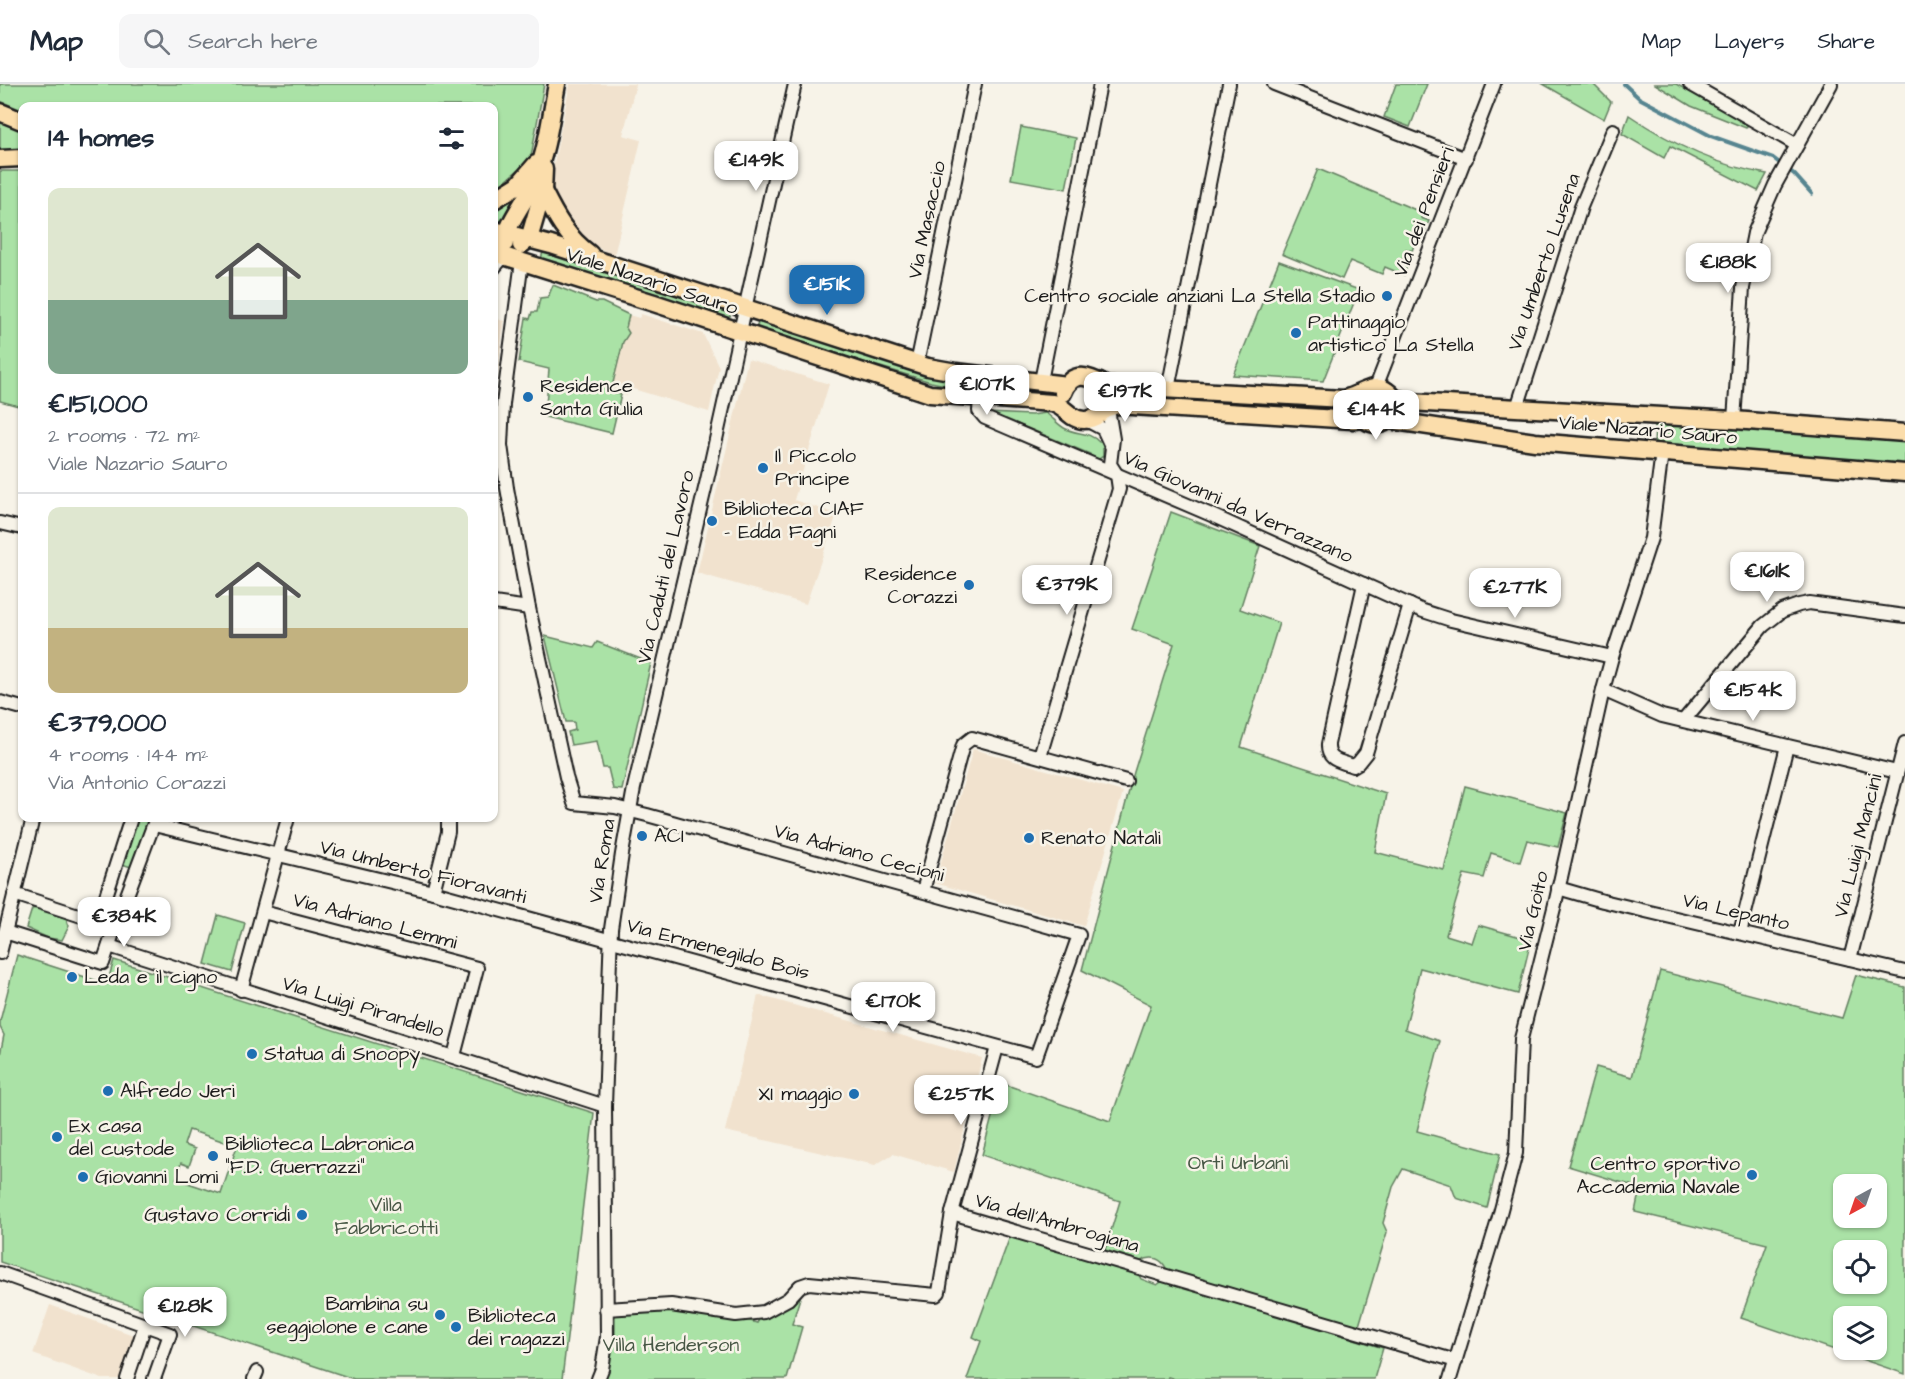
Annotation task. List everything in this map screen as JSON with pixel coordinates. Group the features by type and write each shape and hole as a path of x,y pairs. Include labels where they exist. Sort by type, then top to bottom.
{"main road":[{"path":"510,254 499,232 532,187 543,157 557,84"},
{"path":"0,112 18,119"},
{"path":"510,254 543,191 543,157"},
{"path":"498,198 518,185 543,157"},
{"path":"0,159 18,158"},
{"name":"Viale Nazario Sauro","path":"543,191 566,231 581,248 600,261"},
{"name":"Viale Nazario Sauro","path":"510,254 600,261 917,364 956,372 1067,385 1079,377 1094,378 1107,386 1343,399 1371,390"},
{"name":"Viale Nazario Sauro","path":"510,254 922,392 937,396 1052,403 1065,408 1074,417 1086,420"},
{"path":"1086,420 1097,417 1104,409 1106,395 1100,382"},
{"path":"1065,408 1062,396 1067,385"},
{"path":"1104,409 1120,405 1365,419 1377,424 1389,420 1395,410 1394,398 1387,390 1371,390 1359,406 1365,419"},
{"name":"Viale Nazario Sauro","path":"1394,398 1408,402 1734,420 1905,433"},
{"name":"Viale Nazario Sauro","path":"1389,420 1535,442 1905,473"}],"street":[{"name":"Via Caduti del Lavoro","path":"629,811 795,84"},
{"name":"Via Masaccio","path":"917,364 975,84"},
{"path":"1041,381 1100,84"},
{"path":"1168,389 1229,84"},
{"path":"1274,84 1466,159"},
{"name":"Via dei Pensieri","path":"1371,390 1466,159 1494,84"},
{"path":"1690,84 1794,151"},
{"path":"1734,420 1746,267 1754,233 1777,181 1831,84"},
{"name":"Via Umberto Lusena","path":"1517,408 1581,207 1613,130"},
{"name":"Via Roma","path":"510,254 501,446 529,608 566,777 574,803 629,811 611,929 605,1106 607,1337 602,1369 598,1379"},
{"name":"Via Giovanni da Verrazzano","path":"980,399 979,411 985,418 1209,514 1410,605"},
{"path":"1040,756 1119,489 1117,476 1111,466 1109,415 1104,409"},
{"path":"1086,420 1102,429 1112,448"},
{"name":"Via Goito","path":"1451,1379 1510,1180 1516,1153 1520,1050 1603,690 1651,538 1662,452"},
{"path":"0,523 18,527"},
{"path":"1364,584 1327,752 1332,759 1353,766 1358,764 1366,753 1410,605 1437,616 1612,657"},
{"path":"1684,720 1763,626 1782,611 1799,604 1809,603 1905,616"},
{"path":"498,604 529,608"},
{"path":"1603,690 1662,716 1897,772"},
{"path":"0,702 18,707"},
{"path":"923,891 963,745 972,738 1126,781"},
{"name":"Via Luigi Mancini","path":"1850,959 1905,743"},
{"path":"1740,933 1787,746"},
{"name":"Via Adriano Cecioni","path":"629,811 1079,935"},
{"path":"0,953 5,932 4,914 14,894 32,822"},
{"path":"98,921 130,822"},
{"path":"5,932 104,963 115,927 155,822"},
{"name":"Via Umberto Fioravanti","path":"159,822 278,856 433,892 611,940"},
{"path":"241,990 287,822"},
{"path":"433,892 448,832 448,822"},
{"name":"Via Lepanto","path":"1558,888 1603,901 1905,972"},
{"path":"14,894 115,927"},
{"name":"Via Adriano Lemmi","path":"263,912 477,968 454,1056"},
{"name":"Via Ermenegildo Bois","path":"611,940 1036,1057 1079,935"},
{"name":"Via Luigi Pirandello","path":"109,946 605,1106"},
{"path":"952,1213 997,1047"},
{"name":"Via dell'Ambrogiana","path":"606,1310 671,1305 736,1315 764,1312 788,1299 801,1286 809,1283 936,1295 939,1292 952,1213 1456,1361"},
{"path":"0,1273 170,1334 154,1379"},
{"path":"127,1379 146,1325"}],"shaded area":[{"path":"570,84 636,84 623,135 641,140 614,256 586,241 578,234 561,209 553,188 554,163"},
{"path":"641,314 703,334 719,367 709,412 630,388 627,396 611,392 629,315 639,318"},
{"path":"498,319 504,321 498,371"},
{"name":"Il Piccolo Principe","path":"748,359 829,384 794,500 837,514 806,604 697,573"},
{"name":"Renato Natali","path":"973,749 1123,792 1084,926 935,883"},
{"name":"XI maggio","path":"758,995 982,1058 954,1172 893,1154 875,1165 725,1131"},
{"path":"50,1305 136,1336 121,1379 102,1379 33,1354"}],"green space":[{"path":"0,84 544,84 531,157 498,187 498,102 18,102 18,108 0,101"},
{"path":"1396,84 1427,84 1410,127 1384,117"},
{"path":"1543,84 1593,84 1611,102 1604,119"},
{"path":"1655,84 1676,84 1748,124 1746,128 1691,106"},
{"path":"1629,115 1677,144 1695,152 1730,165 1767,174 1758,191 1670,146 1664,158 1622,134"},
{"path":"0,119 18,126 18,152 0,153"},
{"path":"1021,127 1076,138 1066,189 1011,179"},
{"path":"1318,169 1423,213 1421,218 1429,221 1421,240 1416,239 1412,251 1406,249 1402,260 1408,263 1404,275 1385,267 1382,274 1350,261 1342,279 1282,254"},
{"path":"0,171 18,171 18,406 0,401"},
{"path":"528,188 503,221 498,220 498,205"},
{"path":"543,252 730,310 731,314 729,318 726,318 541,259"},
{"name":"Pattinaggio artistico La Stella","path":"1279,261 1359,290 1323,381 1233,375"},
{"path":"553,285 596,302 602,302 629,315 626,328 629,333 623,342 611,391 621,395 612,433 545,417 549,369 519,362 526,318 530,319 532,312 537,312 540,298 548,297"},
{"path":"759,319 919,369 1050,386 1048,396 955,387 931,382 756,330"},
{"path":"1125,391 1351,405 1354,414 1125,400"},
{"path":"1376,397 1382,400 1385,406 1382,412 1376,415 1370,412 1367,406 1370,400"},
{"path":"989,413 1032,415 1046,413 1066,429 1103,442 1103,456 1096,461 1092,460 1090,454 1006,419 1003,422"},
{"path":"1655,424 1905,439 1905,466 1654,445"},
{"name":"Orti Urbani","path":"1171,512 1260,546 1240,609 1279,623 1241,747 1386,794 1375,852 1444,870 1465,786 1567,813 1558,847 1527,840 1520,862 1491,853 1484,878 1464,874 1446,935 1472,943 1478,925 1531,940 1518,994 1420,968 1405,1029 1440,1041 1417,1131 1500,1154 1487,1208 1456,1198 1451,1185 1403,1169 1393,1187 1383,1223 1387,1232 1358,1329 1167,1270 1156,1259 1149,1258 1141,1261 1105,1250 1120,1201 982,1155 1001,1083 1110,1121 1151,1005 1082,970 1134,772 1174,644 1132,629"},
{"path":"545,636 593,648 597,642 651,663 622,790 613,789 608,768 603,768 597,741 571,745 568,732 575,730 574,722 566,722"},
{"path":"134,822 152,822 134,868 119,863"},
{"path":"38,908 66,918 69,926 62,940 48,938 26,928 32,909"},
{"path":"218,915 245,923 232,972 205,964"},
{"name":"Villa Fabbricotti","path":"17,955 107,984 114,960 594,1113 562,1379 354,1379 0,1262 0,1055 4,1035 0,1021","holes":["189,1130 237,1146 221,1194 176,1179 181,1163 189,1166 195,1149 184,1145"]},
{"name":"Centro sportivo Accademia Navale","path":"1660,971 1842,1018 1856,975 1905,987 1905,1374 1864,1360 1887,1360 1887,1306 1833,1306 1833,1349 1741,1318 1767,1244 1635,1212 1640,1188 1568,1166 1596,1067 1632,1077"},
{"path":"1011,1234 1137,1272 1141,1279 1157,1285 1164,1280 1383,1348 1374,1379 1175,1379 1168,1377 1167,1379 967,1379 981,1341 973,1337"},
{"name":"Villa Henderson","path":"803,1288 792,1324 802,1327 787,1379 604,1379 615,1336 615,1313 683,1311 687,1315 694,1316 696,1311 746,1316 747,1320 757,1323 762,1315"}],"waterway":[{"path":"1624,84 1639,98 1711,136 1773,158 1794,174 1812,194"}],"place":[{"name":"Centro sociale anziani La Stella Stadio","path":"1387,296"},
{"name":"Pattinaggio artistico La Stella","path":"1296,333"},
{"name":"Residence Santa Giulia","path":"528,397"},
{"name":"Il Piccolo Principe","path":"763,468"},
{"name":"Biblioteca CIAF - Edda Fagni","path":"712,521"},
{"name":"Residence Corazzi","path":"969,585"},
{"name":"ACI","path":"642,836"},
{"name":"Renato Natali","path":"1029,838"},
{"name":"Leda e il cigno","path":"72,977"},
{"name":"Statua di Snoopy","path":"252,1054"},
{"name":"Alfredo Jeri","path":"108,1091"},
{"name":"XI maggio","path":"854,1094"},
{"name":"Ex casa del custode","path":"57,1137"},
{"name":"Biblioteca Labronica \"F.D. Guerrazzi\"","path":"213,1156"},
{"name":"Centro sportivo Accademia Navale","path":"1752,1175"},
{"name":"Giovanni Lomi","path":"83,1177"},
{"name":"Gustavo Corridi","path":"302,1215"},
{"name":"Bambina su seggiolone e cane","path":"440,1315"},
{"name":"Biblioteca dei ragazzi","path":"456,1327"}]}
